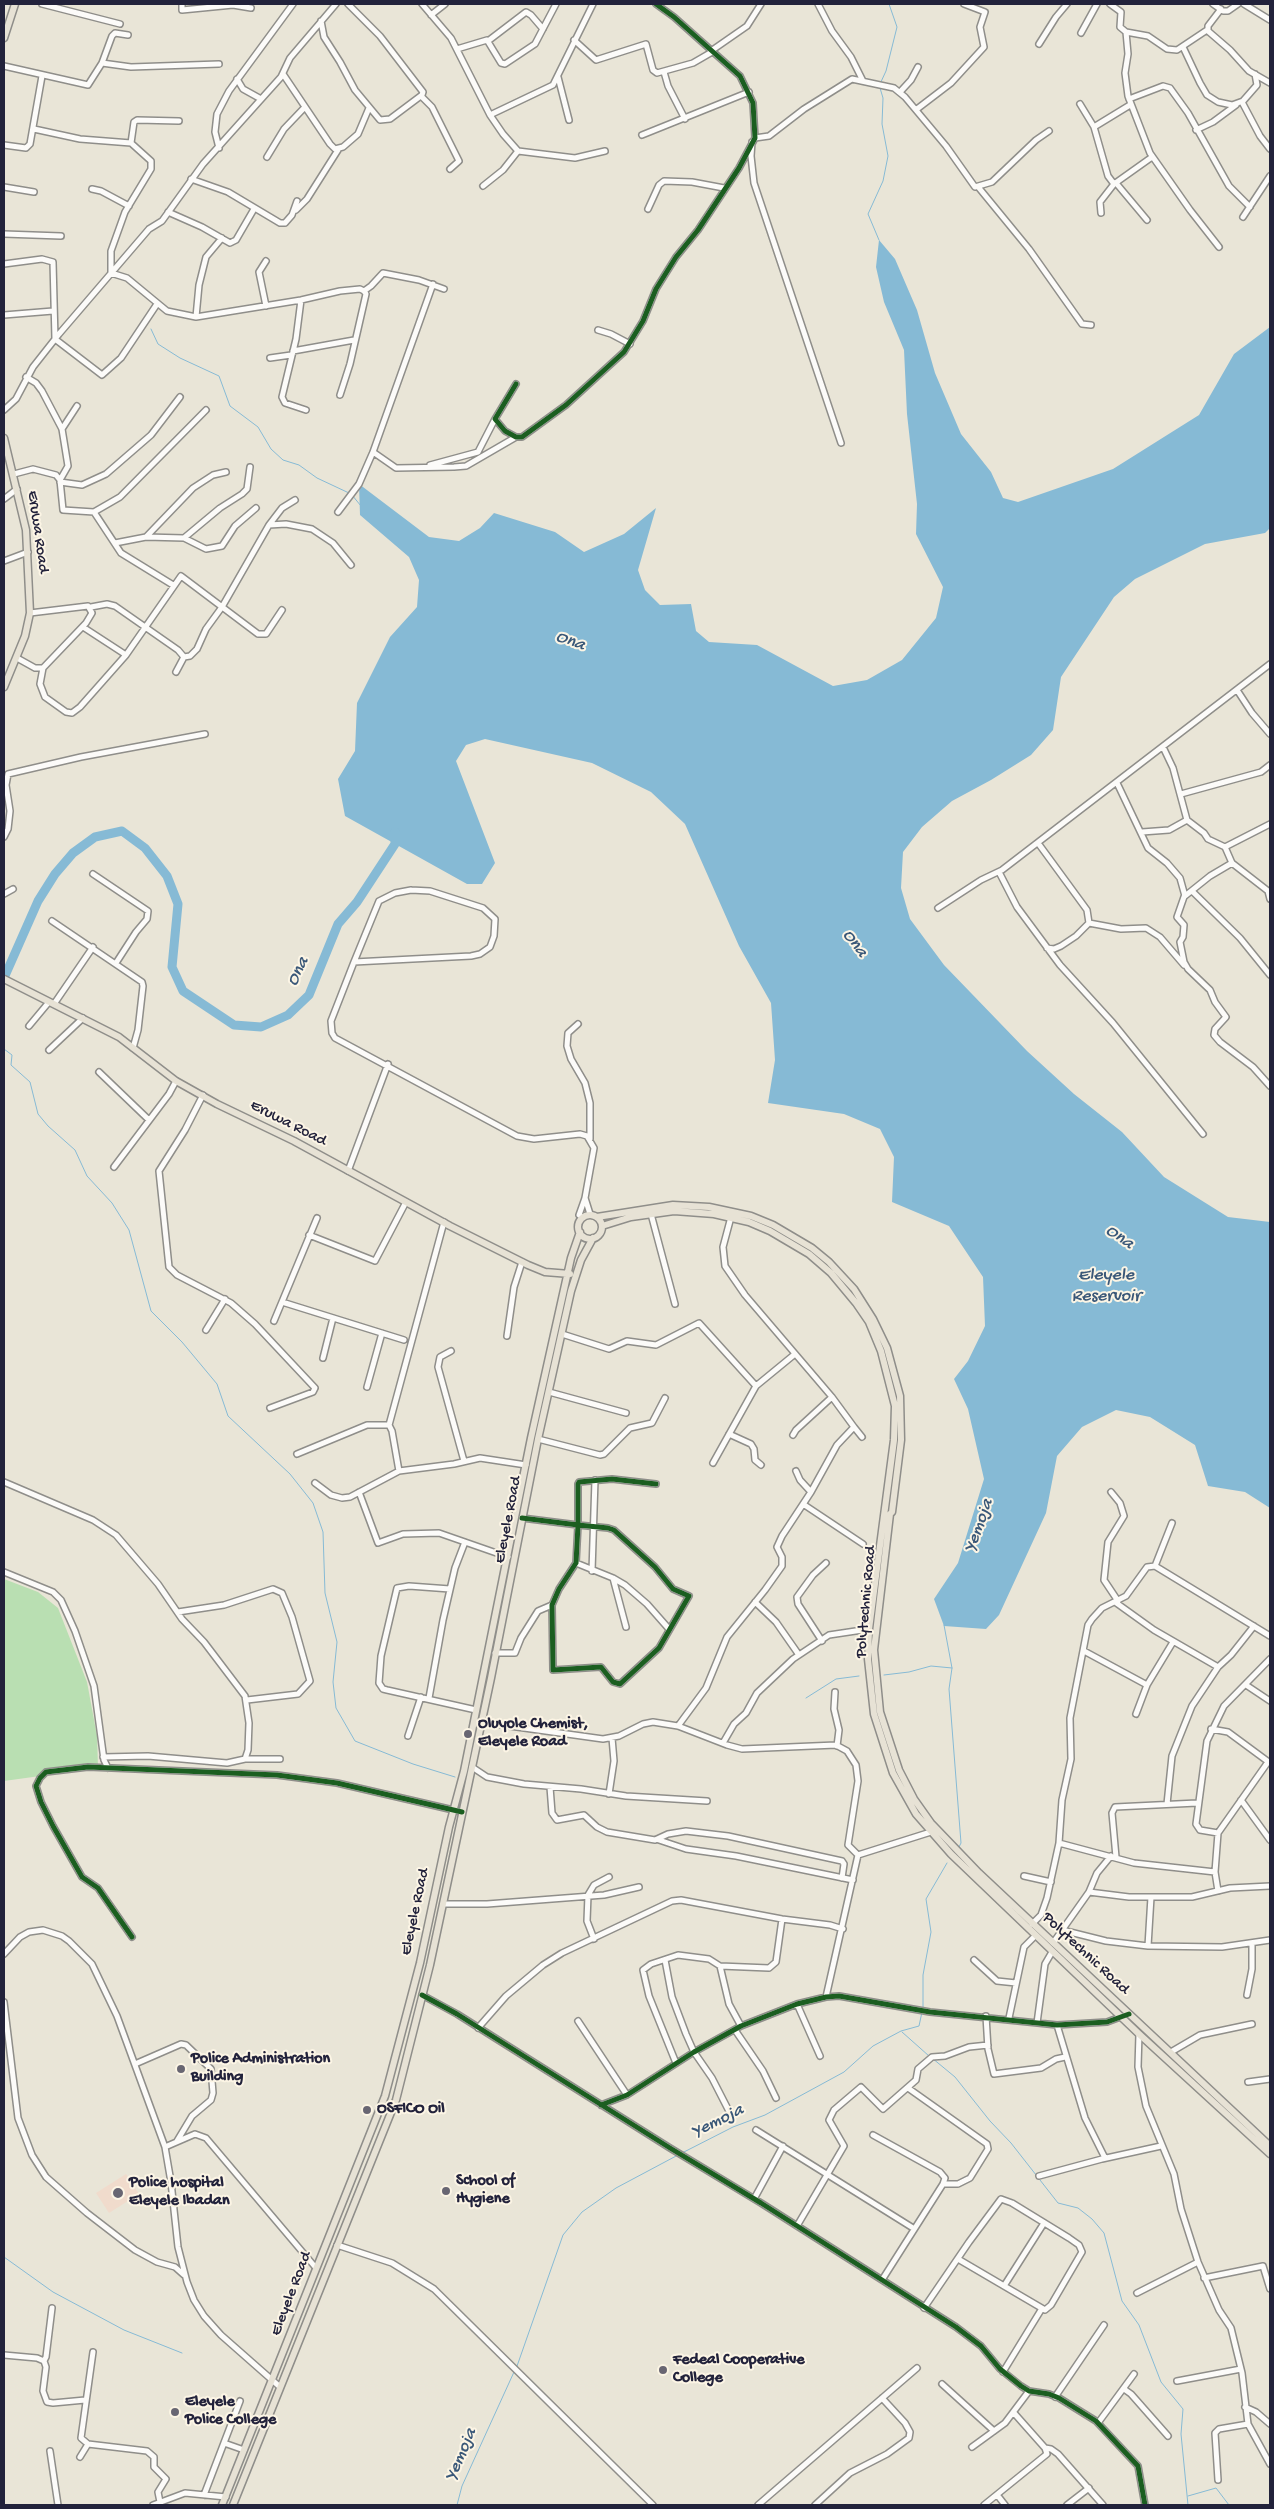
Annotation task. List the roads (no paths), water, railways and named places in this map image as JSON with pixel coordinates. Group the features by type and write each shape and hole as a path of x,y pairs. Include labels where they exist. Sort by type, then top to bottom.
{"main road":[{"path":"4,38 15,4"},
{"name":"Eruwa Road","path":"4,438 14,474 28,552 30,613 28,628 4,687"},
{"name":"Eruwa Road","path":"4,979 83,1018 133,1048 176,1081 444,1222 545,1272 573,1274"},
{"name":"Polytechnic Road","path":"596,1216 673,1205 709,1207 751,1216 794,1237 822,1256 854,1289 874,1318 894,1366 900,1396 902,1423 900,1455 892,1512 890,1514 874,1659 877,1696 884,1729 899,1770 934,1831 1035,1936 1171,2052 1270,2146"},
{"name":"Polytechnic Road","path":"602,1226 651,1214 674,1211 702,1212 731,1217 770,1231 818,1261 856,1303 869,1322 881,1351 892,1389 896,1422 869,1629 868,1673 878,1732 893,1773 916,1814 1053,1943 1126,2015 1139,2034 1270,2154"},
{"path":"596,1216 602,1226 600,1234 593,1238 573,1274 571,1258 580,1232 578,1224 582,1217 596,1216"},
{"path":"580,1232 587,1238 593,1238"},
{"name":"Eleyele Road","path":"556,1344 562,1334 573,1274"},
{"name":"Eleyele Road","path":"233,2505 396,2100 422,1995 464,1804 476,1710 526,1465 573,1274"},
{"name":"Eleyele Road","path":"222,2505 385,2096 420,1963 456,1802 469,1770 481,1722 549,1392 552,1365"},
{"path":"385,2096 396,2100"}],"street":[{"path":"42,4 120,24"},
{"path":"182,4 182,10 233,5 251,8"},
{"path":"219,148 215,138 217,114 229,91 293,4"},
{"path":"4,410 16,399 26,377 55,339 149,229 157,226 191,179 278,81 290,58 336,4"},
{"path":"321,21 328,46 340,62 355,90 380,120 386,121 421,96 423,92 380,36 348,4"},
{"path":"422,4 457,49 472,83 490,115 518,151 575,158 605,151"},
{"path":"431,15 445,4"},
{"path":"488,41 501,63 505,64 535,44 556,4"},
{"path":"490,115 550,88 558,77 574,40 593,4"},
{"path":"656,4 674,17 740,76 749,92 753,103 754,140 751,156 754,183 841,443"},
{"path":"574,40 596,60 646,44 655,72 664,72 693,63 711,52 747,26 762,4"},
{"path":"818,4 832,31 851,57 863,81"},
{"path":"917,109 950,82 984,47 980,27 985,12 964,4"},
{"path":"1039,44 1067,4"},
{"path":"1081,34 1097,4"},
{"path":"1110,4 1121,12 1120,27 1126,32 1148,36 1173,50 1183,47 1208,30 1221,9"},
{"path":"1213,4 1228,11 1238,4"},
{"path":"1244,4 1270,20"},
{"path":"457,49 485,40 488,41 526,12 531,15 542,29"},
{"path":"1208,30 1255,74 1270,83"},
{"path":"1126,32 1128,54 1125,73 1129,102 1152,157 1219,247"},
{"path":"4,66 84,86 91,82 102,63 112,36 115,33 128,36"},
{"path":"1183,47 1207,95 1227,105 1240,103"},
{"path":"102,63 139,67 219,64"},
{"path":"900,92 911,80 918,67"},
{"path":"664,72 668,86 685,119"},
{"path":"283,74 330,144 338,150"},
{"path":"1196,130 1213,122 1240,103 1256,85 1255,74"},
{"path":"4,145 26,148 30,144 42,76"},
{"path":"558,77 569,120"},
{"path":"238,79 243,89 261,99"},
{"path":"428,466 466,466 516,437 522,436 566,405 630,344 643,321 656,289 676,257 698,230 739,168 754,140 769,136 852,79 880,84 900,92 917,109 946,146 970,183 979,188 1029,249 1082,324 1091,325"},
{"path":"278,81 287,80"},
{"path":"1094,127 1129,102 1162,86 1170,88 1229,186 1250,207"},
{"path":"229,91 243,89"},
{"path":"642,135 749,92"},
{"path":"421,96 432,107 459,161 450,169"},
{"path":"1240,103 1270,149"},
{"path":"1080,104 1094,127 1108,176 1147,220"},
{"path":"267,157 284,129 305,107"},
{"path":"191,179 228,192 283,224 308,199 338,150 358,134 369,108"},
{"path":"131,143 135,121 179,121"},
{"path":"34,129 80,139 131,143 151,160 152,165 129,206 111,251 111,273"},
{"path":"979,188 992,182 1036,140 1050,131"},
{"path":"483,186 502,170 518,151"},
{"path":"1102,213 1100,202 1115,183 1152,157"},
{"path":"1243,217 1270,176"},
{"path":"648,209 659,185 664,181 692,182 724,188"},
{"path":"4,187 34,192"},
{"path":"92,189 102,191 129,206"},
{"path":"295,210 297,201"},
{"path":"168,212 230,243 236,240 254,208"},
{"path":"4,234 61,236"},
{"path":"196,317 199,285 206,257 222,238"},
{"path":"4,264 42,259 52,262 55,339 99,374 104,375 121,358 157,304"},
{"path":"266,261 259,272 266,306"},
{"path":"111,273 127,278 157,304 177,314 196,317 301,300 340,291 360,289 364,291"},
{"path":"364,291 383,273 434,284 444,289"},
{"path":"338,512 358,484 374,452 434,284"},
{"path":"340,395 348,371 366,294 364,291"},
{"path":"301,300 282,397 285,403 306,410"},
{"path":"4,316 53,311"},
{"path":"598,330 611,334 630,344"},
{"path":"270,358 354,340"},
{"path":"26,377 38,386 62,429 68,466 60,481"},
{"path":"374,452 396,468 413,469 478,452 516,384"},
{"path":"60,481 82,485 106,474 151,435 180,397"},
{"path":"62,429 77,406"},
{"path":"14,474 39,470 56,475 60,481 63,510 94,512 120,497 206,410"},
{"path":"496,419 505,431 516,437"},
{"path":"184,538 220,508 242,494 246,489 250,467"},
{"path":"146,537 193,488 214,475 226,472"},
{"path":"4,499 17,489"},
{"path":"30,613 107,604 114,606 148,627 184,657 190,656 197,649 206,629 222,607 269,525 282,508 295,500"},
{"path":"115,543 146,537 184,538 206,549 222,546 235,526 256,508"},
{"path":"94,512 122,553 173,585"},
{"path":"269,525 286,524 312,529 333,543 351,565"},
{"path":"4,561 28,552"},
{"path":"91,607 92,613 83,627 43,668 40,684 45,697 70,714 80,707 126,655 148,627 178,578 184,576 222,607 263,635 266,634 282,610"},
{"path":"83,627 126,655"},
{"path":"176,672 184,657"},
{"path":"17,658 35,668 43,668"},
{"path":"938,908 981,880 999,872 1270,664"},
{"path":"1237,690 1252,713 1270,734"},
{"path":"4,837 8,830 10,811 6,785 8,774 81,757 205,734"},
{"path":"1163,747 1173,768 1187,820 1204,833 1208,839 1225,847 1232,863 1268,891 1270,899"},
{"path":"1181,794 1261,772 1270,765"},
{"path":"1117,783 1148,848 1167,863 1180,878 1185,894 1177,917 1184,925 1184,937 1180,942 1186,967"},
{"path":"1142,832 1169,830 1187,820"},
{"path":"1225,847 1270,824"},
{"path":"1038,843 1087,910 1089,922"},
{"path":"1185,894 1185,896 1210,876 1232,863"},
{"path":"999,872 1017,907 1060,965 1113,1023 1202,1134"},
{"path":"93,874 148,912 147,919 136,932 116,964"},
{"path":"4,894 13,888"},
{"path":"354,962 480,954 490,947 494,936 494,919 491,913 475,904 430,891 411,890 395,893 380,901 354,962 331,1021 332,1033 335,1038 388,1064 517,1136 534,1139 580,1134 590,1139"},
{"path":"1192,890 1240,938 1270,975"},
{"path":"52,921 139,979 143,986 138,1030 133,1048"},
{"path":"1047,948 1054,949 1061,946 1076,936 1089,922"},
{"path":"1089,922 1121,929 1146,928 1160,937 1186,967 1210,990 1213,999 1226,1017 1214,1031 1218,1040 1253,1067 1270,1086"},
{"path":"30,1026 51,1003 93,948"},
{"path":"50,1050 83,1018"},
{"path":"578,1024 568,1033 567,1046 571,1059 585,1083 590,1104 590,1139 594,1148 585,1198 579,1215 582,1217"},
{"path":"348,1171 388,1064"},
{"path":"99,1072 149,1120"},
{"path":"114,1167 170,1094 176,1081"},
{"path":"204,1096 159,1171 168,1264 172,1272 225,1299 250,1319 314,1388 313,1392 270,1408"},
{"path":"585,1198 590,1214 596,1216"},
{"path":"309,1235 375,1261 406,1202"},
{"path":"651,1214 675,1304"},
{"path":"731,1217 723,1247 725,1266 745,1295 832,1397 862,1438"},
{"path":"274,1321 317,1218"},
{"path":"399,1471 392,1430 389,1425 444,1222"},
{"path":"507,1336 514,1287 522,1262"},
{"path":"206,1330 225,1299"},
{"path":"282,1302 404,1340"},
{"path":"323,1358 333,1318"},
{"path":"562,1334 611,1349 627,1342 656,1345 699,1323 756,1386"},
{"path":"367,1387 382,1333"},
{"path":"451,1351 440,1357 438,1367 464,1461"},
{"path":"712,1463 756,1386 794,1354"},
{"path":"549,1392 626,1413"},
{"path":"794,1435 796,1430 832,1397"},
{"path":"538,1439 602,1455 630,1428 651,1424 666,1398"},
{"path":"298,1454 366,1424 389,1425"},
{"path":"678,1726 706,1688 727,1637 782,1566 782,1557 776,1547 811,1492 837,1445 854,1427"},
{"path":"729,1434 751,1444 754,1448 755,1460 761,1465"},
{"path":"315,1483 325,1492 337,1497 350,1497 399,1471 454,1464 480,1458 526,1465"},
{"path":"796,1471 800,1480 811,1492"},
{"path":"522,1518 578,1526 614,1530 655,1568 673,1589 689,1596 659,1648 621,1684 618,1684 604,1674 601,1668 553,1670 552,1605 559,1589 576,1563 578,1526 578,1484 595,1480 656,1484"},
{"path":"592,1570 595,1480"},
{"path":"4,1482 60,1505 110,1529 158,1584 178,1612 232,1677 247,1700 248,1744 245,1759"},
{"path":"359,1492 378,1543 403,1534 439,1533 508,1557"},
{"path":"1112,1492 1120,1503 1124,1516 1108,1542 1104,1575 1105,1583 1116,1602 1173,1642 1218,1667"},
{"path":"803,1504 864,1544"},
{"path":"1155,1566 1172,1523"},
{"path":"429,1698 450,1589 465,1542"},
{"path":"822,1640 798,1604 797,1597 813,1575 826,1562"},
{"path":"576,1563 613,1578 634,1592 669,1629"},
{"path":"1032,1924 1043,1910 1059,1843 1062,1800 1071,1758 1070,1718 1088,1625 1092,1619 1102,1608 1116,1602 1128,1593 1147,1567 1155,1566 1270,1636"},
{"path":"4,1572 53,1592 61,1600 75,1632 94,1686 103,1757 108,1768 116,1768"},
{"path":"613,1578 626,1627"},
{"path":"450,1589 410,1586 399,1587 395,1591 382,1656 379,1682 382,1689 476,1710"},
{"path":"178,1612 224,1605 274,1589 282,1593 292,1617 310,1681 298,1694 247,1700"},
{"path":"755,1602 776,1622 799,1655"},
{"path":"495,1653 515,1653 520,1638 538,1611 552,1605"},
{"path":"1167,1804 1172,1756 1195,1700 1218,1667 1254,1626"},
{"path":"723,1743 728,1732 746,1712 760,1690 786,1664 830,1635 869,1629"},
{"path":"1136,1714 1147,1685 1173,1642"},
{"path":"1084,1651 1147,1685"},
{"path":"1218,1833 1198,1828 1198,1803 1206,1746 1211,1730 1224,1706 1270,1659"},
{"path":"1246,1685 1270,1701"},
{"path":"835,1692 834,1709 839,1730 837,1746"},
{"path":"408,1736 421,1697"},
{"path":"481,1722 575,1737 612,1738 648,1722 678,1726 742,1749 813,1745 837,1746 847,1751 856,1765 857,1796 848,1845 858,1854"},
{"path":"1211,1730 1228,1732 1269,1762 1218,1833 1215,1872 1218,1891"},
{"path":"609,1794 614,1761 612,1738"},
{"path":"103,1757 148,1756 221,1763 245,1759 280,1759"},
{"path":"132,1937 98,1888 82,1877 41,1802 36,1786 42,1775 51,1770 88,1767 218,1771 316,1779 462,1812"},
{"path":"469,1770 487,1777 550,1788 581,1789 609,1794 707,1801"},
{"path":"550,1788 552,1813 557,1820 584,1815 597,1827 607,1832 659,1840 686,1849 736,1856 853,1880"},
{"path":"1241,1800 1270,1840"},
{"path":"1053,1943 1089,1892 1097,1873 1113,1856 1112,1813 1115,1807 1198,1803"},
{"path":"659,1840 668,1834 686,1831 728,1836 842,1861 844,1864 842,1878"},
{"path":"858,1854 934,1831"},
{"path":"1059,1843 1134,1863 1215,1872"},
{"path":"826,1997 843,1929 858,1854"},
{"path":"1024,1876 1051,1882"},
{"path":"594,1939 587,1921 588,1895 594,1885 610,1877"},
{"path":"1089,1892 1151,1897 1199,1896 1230,1888 1270,1886"},
{"path":"442,1904 487,1904 619,1893 639,1887"},
{"path":"1148,1946 1151,1897"},
{"path":"478,2028 506,1996 543,1965 672,1901 681,1900 782,1919 830,1925 843,1929"},
{"path":"676,2064 648,1996 643,1970 651,1964 678,1956 709,1959 720,1966 758,1969 774,1965 782,1919"},
{"path":"1062,1930 1106,1941 1148,1946 1222,1947 1270,1940"},
{"path":"4,1954 20,1937 35,1931 54,1932 76,1946 92,1964 104,1986 165,2147 172,2182 178,2247 194,2300 204,2316 221,2336 280,2387"},
{"path":"1009,2018 1024,1947 1035,1936"},
{"path":"1247,1995 1252,1969 1252,1944"},
{"path":"1038,2023 1045,1964 1052,1952"},
{"path":"665,1960 672,1998 694,2052 712,2078 732,2117"},
{"path":"974,1960 997,1981 1016,1983"},
{"path":"720,1966 729,2004 741,2026"},
{"path":"422,1995 882,2280 974,2341 1003,2372 1030,2391 1055,2396 1098,2423 1138,2466 1145,2505"},
{"path":"602,2105 626,2095 694,2052 741,2026 797,2004 826,1997 839,1996 930,2012 1009,2018 1057,2025 1107,2022 1126,2015"},
{"path":"4,2002 18,2118 32,2154 46,2177 74,2202 135,2250 157,2262 175,2268 186,2277"},
{"path":"797,2004 820,2056"},
{"path":"986,2016 988,2045 994,2074 1041,2068 1056,2059 1065,2057"},
{"path":"578,2021 626,2095"},
{"path":"1171,2052 1200,2035 1252,2024"},
{"path":"1057,2025 1065,2057 1089,2129 1105,2158"},
{"path":"735,2030 763,2071 776,2098"},
{"path":"1139,2034 1137,2058 1140,2082 1148,2113 1174,2174 1181,2209 1204,2278 1231,2328 1241,2369 1248,2424 1270,2464"},
{"path":"135,2064 181,2044 186,2045 211,2069 213,2093 211,2100 192,2116 176,2143"},
{"path":"797,2226 844,2146 829,2120 834,2110 861,2087 883,2109 908,2088 917,2078 918,2069 930,2058 945,2056 969,2047 988,2045"},
{"path":"1248,2082 1270,2079"},
{"path":"908,2088 987,2144 988,2149 970,2178 958,2184 943,2184"},
{"path":"756,2130 913,2228"},
{"path":"165,2147 195,2134 206,2138 316,2268"},
{"path":"873,2135 944,2175 943,2184 913,2228 882,2280"},
{"path":"754,2199 783,2146"},
{"path":"1039,2176 1105,2158 1161,2146"},
{"path":"924,2308 1001,2199 1006,2200 1077,2244 1082,2252 1051,2305 1045,2310 1041,2310 1003,2372"},
{"path":"1004,2286 1044,2223"},
{"path":"337,2245 392,2263 425,2282 442,2296 653,2505"},
{"path":"958,2259 1041,2310"},
{"path":"1137,2293 1198,2262"},
{"path":"1204,2278 1263,2266 1270,2289"},
{"path":"52,2308 44,2361 46,2367 43,2391 47,2402 85,2400"},
{"path":"1055,2396 1104,2325"},
{"path":"93,2352 81,2438 88,2444 147,2451 154,2456 154,2467 166,2479 158,2492 160,2502"},
{"path":"4,2355 39,2358 44,2361"},
{"path":"758,2505 917,2368"},
{"path":"1176,2381 1241,2369"},
{"path":"1098,2423 1134,2374"},
{"path":"942,2384 994,2431"},
{"path":"1124,2389 1131,2394 1168,2436"},
{"path":"972,2447 1014,2413 1030,2391"},
{"path":"815,2505 850,2473 887,2454 908,2438 910,2432 905,2423 882,2398"},
{"path":"204,2495 240,2401"},
{"path":"1245,2407 1256,2412 1270,2424"},
{"path":"984,2505 998,2496 1045,2457 1045,2448 1014,2413"},
{"path":"1218,2480 1215,2433 1219,2429 1248,2424"},
{"path":"224,2442 244,2450"},
{"path":"80,2457 88,2444"},
{"path":"1045,2448 1051,2448 1058,2454 1103,2505"},
{"path":"50,2452 58,2505"},
{"path":"1067,2505 1089,2488"},
{"path":"152,2505 185,2493 226,2497"},
{"path":"998,2496 1005,2505"}],"water":[{"name":"Eleyele Reservoir","path":"879,240 895,259 917,310 935,373 961,434 991,472 1003,498 1018,502 1113,469 1199,415 1234,354 1270,327 1270,528 1265,533 1205,544 1135,579 1114,597 1061,677 1053,730 1031,755 952,801 922,827 903,852 901,888 910,919 944,965 1027,1051 1074,1094 1122,1132 1164,1177 1228,1217 1270,1222 1270,1508 1245,1492 1208,1486 1195,1445 1150,1417 1116,1410 1082,1427 1057,1456 1046,1513 999,1615 986,1629 944,1626 934,1599 958,1563 984,1479 968,1409 954,1379 968,1361 985,1326 983,1277 949,1226 892,1202 894,1157 880,1129 844,1114 768,1103 775,1060 771,1003 739,946 685,824 651,792 592,763 485,739 466,745 456,761 495,863 482,884 467,884 345,816 338,779 355,751 357,703 390,637 417,607 419,580 409,557 360,515 359,484 429,537 459,541 480,528 494,513 555,532 584,552 624,534 656,508 638,570 645,590 660,605 691,604 696,631 709,642 757,645 833,686 867,680 902,660 936,618 943,587 916,534 917,504 907,414 904,350 884,302 876,267"}],"waterway":[{"path":"880,84 886,71 897,27 889,4"},
{"path":"879,240 868,214 883,181 888,156 882,124 883,98 880,88"},
{"path":"151,329 158,344 180,358 219,376 230,406 258,427 271,449 283,460 299,465 317,478 349,493"},
{"path":"352,495 361,506"},
{"name":"Ona","path":"4,978 38,901 55,874 73,853 95,837 122,831 145,848 167,876 178,904 172,967 183,991 234,1025 261,1027 288,1015 309,995 338,924 357,902 395,844 395,832"},
{"path":"4,1049 12,1055 11,1065 30,1082 38,1114 48,1126 75,1150 87,1176 112,1203 129,1230 151,1311 182,1342 217,1384 228,1416 290,1474 313,1503 323,1532 325,1593 337,1642 333,1682 336,1708 355,1741 413,1764 455,1777"},
{"name":"Yemoja","path":"944,1625 952,1668 949,1689 961,1843 959,1847"},
{"path":"884,1675 909,1672 931,1666 952,1668"},
{"path":"806,1698 836,1679 859,1676"},
{"name":"Yemoja","path":"923,2008 923,1975 931,1932 926,1899 947,1863"},
{"name":"Yemoja","path":"682,2153 733,2127 765,2115 844,2072 873,2046 901,2031 919,2026 922,2012"},
{"path":"902,2032 929,2056"},
{"path":"932,2058 955,2077 990,2121 1011,2143 1058,2203 1078,2208 1092,2219 1104,2233 1122,2301 1139,2325 1161,2382 1183,2409 1181,2434 1188,2505"},
{"name":"Yemoja","path":"516,2369 563,2235 582,2212 616,2188 678,2155"},
{"path":"4,2257 53,2292 124,2330 182,2353"},
{"name":"Yemoja","path":"457,2505 462,2486 514,2372"},
{"path":"1188,2496 1216,2488 1229,2505"}],"place":[{"name":"Oluyole Chemist, Eleyele Road","path":"468,1734"},
{"name":"Police Administration Building","path":"181,2069"},
{"name":"OSFICO Oil","path":"367,2110"},
{"name":"School of Hygiene","path":"446,2191"},
{"name":"Police hospital Eleyele Ibadan","path":"118,2193"},
{"name":"Fedeal Cooperative College","path":"663,2370"},
{"name":"Eleyele Police College","path":"175,2412"}]}
